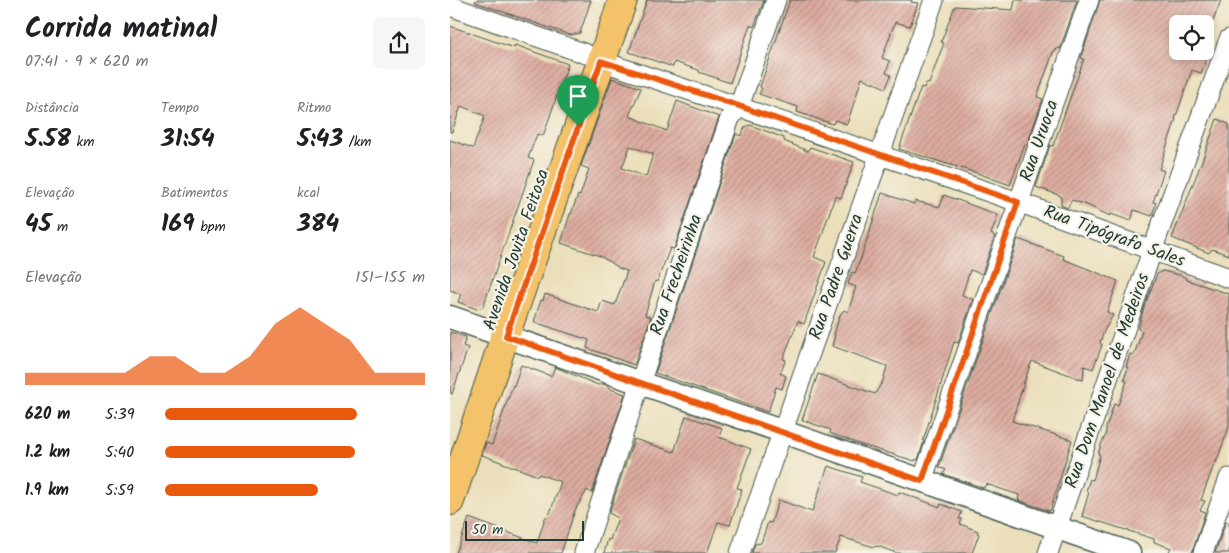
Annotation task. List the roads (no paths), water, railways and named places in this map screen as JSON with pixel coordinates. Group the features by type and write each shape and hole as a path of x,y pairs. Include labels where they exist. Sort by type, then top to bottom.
{"main road":[{"name":"Avenida Jovita Feitosa","path":"594,57 605,0"},
{"name":"Avenida Jovita Feitosa","path":"450,501 498,333 594,57 623,0"},
{"name":"Avenida Jovita Feitosa","path":"450,444 498,333"}],"street":[{"name":"Rua Frecheirinha","path":"584,553 730,118 739,106 776,0"},
{"name":"Rua Padre Guerra","path":"740,553 934,0"},
{"name":"Rua Uruoca","path":"922,481 1089,0"},
{"name":"Rua Tipógrafo Sales","path":"450,6 1018,202 1229,278"},
{"name":"Rua Dom Manoel de Medeiros","path":"1048,553 1152,251 1229,39"},
{"path":"450,317 1129,553"},
{"path":"1203,553 1229,478"}]}
